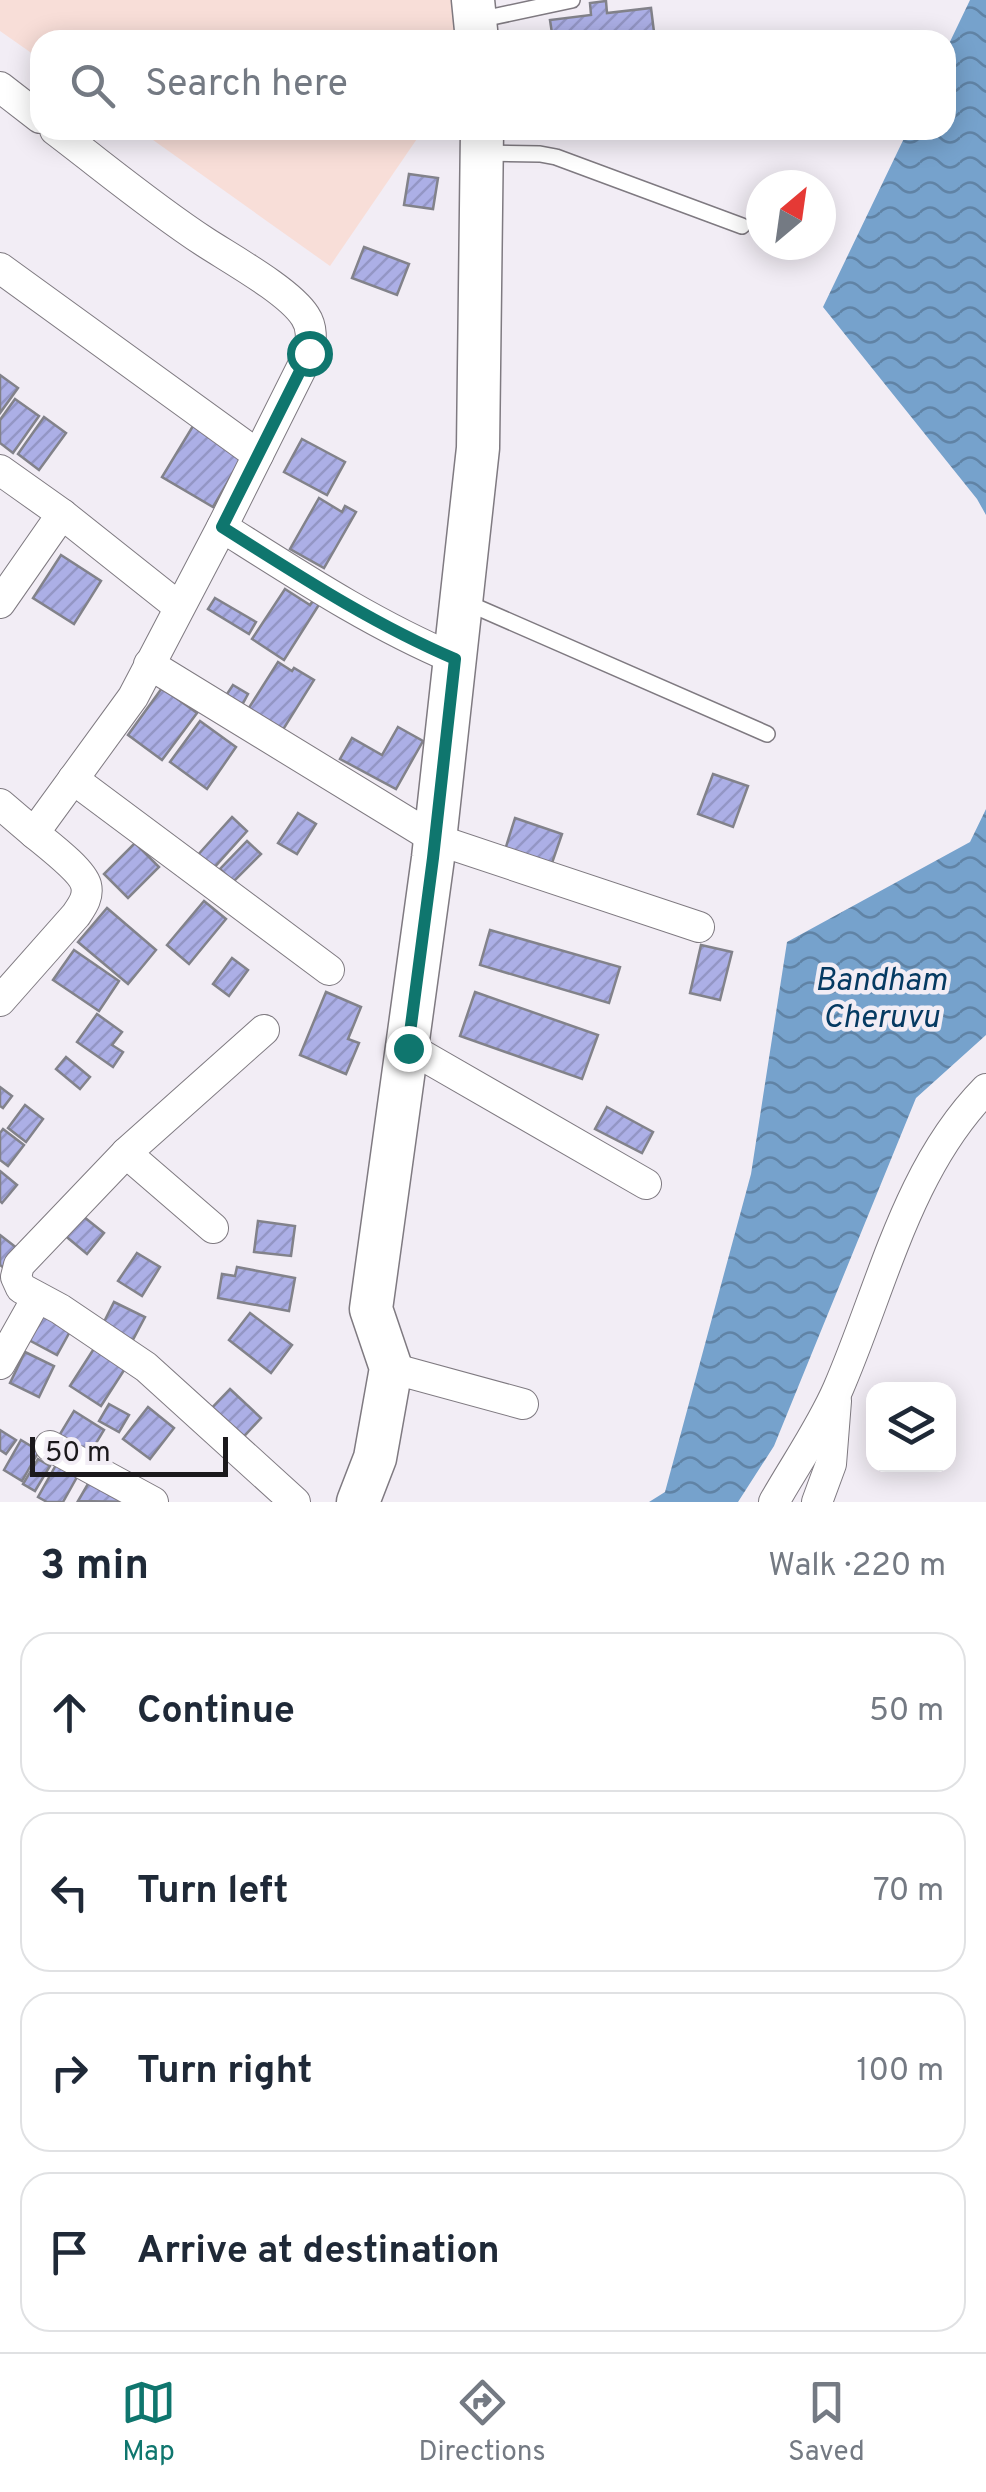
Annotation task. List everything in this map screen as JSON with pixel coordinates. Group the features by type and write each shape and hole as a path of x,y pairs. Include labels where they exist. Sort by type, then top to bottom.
{"street":[{"path":"0,87 30,110"},
{"path":"34,833 133,697 309,353 312,336 306,317 293,304 244,266 166,216 69,140"},
{"path":"358,1502 376,1458 391,1368 372,1309 435,839 478,448 482,142"},
{"path":"0,268 258,454"},
{"path":"0,470 179,607"},
{"path":"0,603 62,514"},
{"path":"222,527 374,620 455,659"},
{"path":"149,664 435,839 700,927"},
{"path":"73,779 328,970"},
{"path":"0,804 86,884 86,900 76,916 0,1000"},
{"path":"0,1364 19,1292 19,1265 126,1153 264,1030"},
{"path":"408,1048 646,1184"},
{"path":"774,1502 837,1393 933,1159 968,1107 986,1089"},
{"path":"126,1153 213,1228"},
{"path":"19,1292 60,1309 146,1367 295,1502"},
{"path":"391,1368 523,1404"},
{"path":"817,1502 831,1464 837,1393"},
{"path":"50,1446 153,1502"}],"lane":[{"path":"475,20 572,0"},
{"path":"482,142 556,157 742,226"},
{"path":"462,601 767,734"}],"shaded area":[{"path":"0,0 451,0 454,30 30,30 30,52 0,31"},
{"path":"153,140 416,140 330,266"}],"water":[{"path":"970,0 986,0 986,515 823,307 903,140 956,140 956,30"},
{"name":"Bandham Cheruvu","path":"986,809 986,1035 916,1098 774,1446 738,1502 649,1502 665,1492 751,1174 787,942 970,842"}],"building":[{"path":"606,1 607,13 651,8 654,30 552,30 550,20 591,15 590,3"},
{"path":"409,174 438,178 433,209 404,205"},
{"path":"364,247 409,264 397,295 352,278"},
{"path":"0,375 18,388 0,413"},
{"path":"15,399 39,416 13,453 0,443 0,420"},
{"path":"44,417 66,433 39,470 18,454"},
{"path":"193,426 243,456 213,507 162,477"},
{"path":"302,439 345,462 327,495 284,472"},
{"path":"319,498 342,512 345,506 356,512 324,568 290,549"},
{"path":"61,555 101,581 74,624 33,598"},
{"path":"285,589 310,605 314,599 320,603 284,660 252,639"},
{"path":"215,598 256,622 249,634 208,609"},
{"path":"278,662 314,680 279,736 245,714"},
{"path":"233,685 248,694 241,707 225,697"},
{"path":"162,688 197,713 162,760 128,735"},
{"path":"200,721 236,747 207,789 170,762"},
{"path":"398,727 423,741 396,789 340,759 352,738 382,755"},
{"path":"713,774 748,786 733,827 698,814"},
{"path":"298,813 316,824 297,854 278,843"},
{"path":"232,817 247,831 212,870 196,857"},
{"path":"515,818 562,834 551,866 505,850"},
{"path":"247,841 261,854 233,882 220,869"},
{"path":"135,843 159,867 128,898 104,874"},
{"path":"204,901 226,919 189,964 167,945"},
{"path":"107,908 156,950 128,984 78,942"},
{"path":"490,930 620,967 609,1003 480,965"},
{"path":"701,945 732,952 720,1000 690,993"},
{"path":"74,950 119,981 99,1011 53,980"},
{"path":"232,958 248,970 229,996 213,984"},
{"path":"326,992 361,1007 348,1039 359,1043 346,1074 300,1055"},
{"path":"475,992 598,1035 582,1079 460,1036"},
{"path":"97,1014 122,1032 112,1045 123,1052 113,1067 77,1042"},
{"path":"66,1057 90,1077 80,1089 56,1069"},
{"path":"0,1087 12,1096 3,1108 0,1106"},
{"path":"25,1105 43,1119 26,1142 8,1128"},
{"path":"607,1107 653,1132 642,1153 595,1129"},
{"path":"3,1129 24,1145 8,1166 0,1160"},
{"path":"0,1171 17,1185 2,1203 0,1201"},
{"path":"79,1213 104,1233 87,1254 62,1233"},
{"path":"258,1221 295,1226 291,1256 254,1252"},
{"path":"0,1235 22,1252 8,1271 0,1265"},
{"path":"137,1253 160,1267 142,1296 118,1281"},
{"path":"237,1267 295,1278 289,1311 218,1298 222,1274 235,1276"},
{"path":"114,1302 145,1317 128,1349 98,1334"},
{"path":"43,1310 73,1326 57,1355 27,1339"},
{"path":"250,1313 292,1345 271,1373 229,1340"},
{"path":"95,1347 126,1367 101,1406 70,1386"},
{"path":"25,1352 54,1366 39,1397 10,1383"},
{"path":"230,1389 261,1418 236,1445 205,1415"},
{"path":"109,1404 129,1415 119,1432 99,1421"},
{"path":"148,1407 174,1428 150,1459 123,1439"},
{"path":"74,1411 104,1430 84,1463 54,1444"},
{"path":"0,1430 16,1440 6,1454 0,1450"},
{"path":"21,1440 39,1451 22,1481 4,1470"},
{"path":"38,1459 50,1466 35,1491 23,1484"},
{"path":"56,1465 77,1477 63,1502 47,1502 38,1497"},
{"path":"92,1477 137,1502 78,1501"}],"route":[{"path":"309,353 222,527 403,636 455,659 408,1048"}]}
